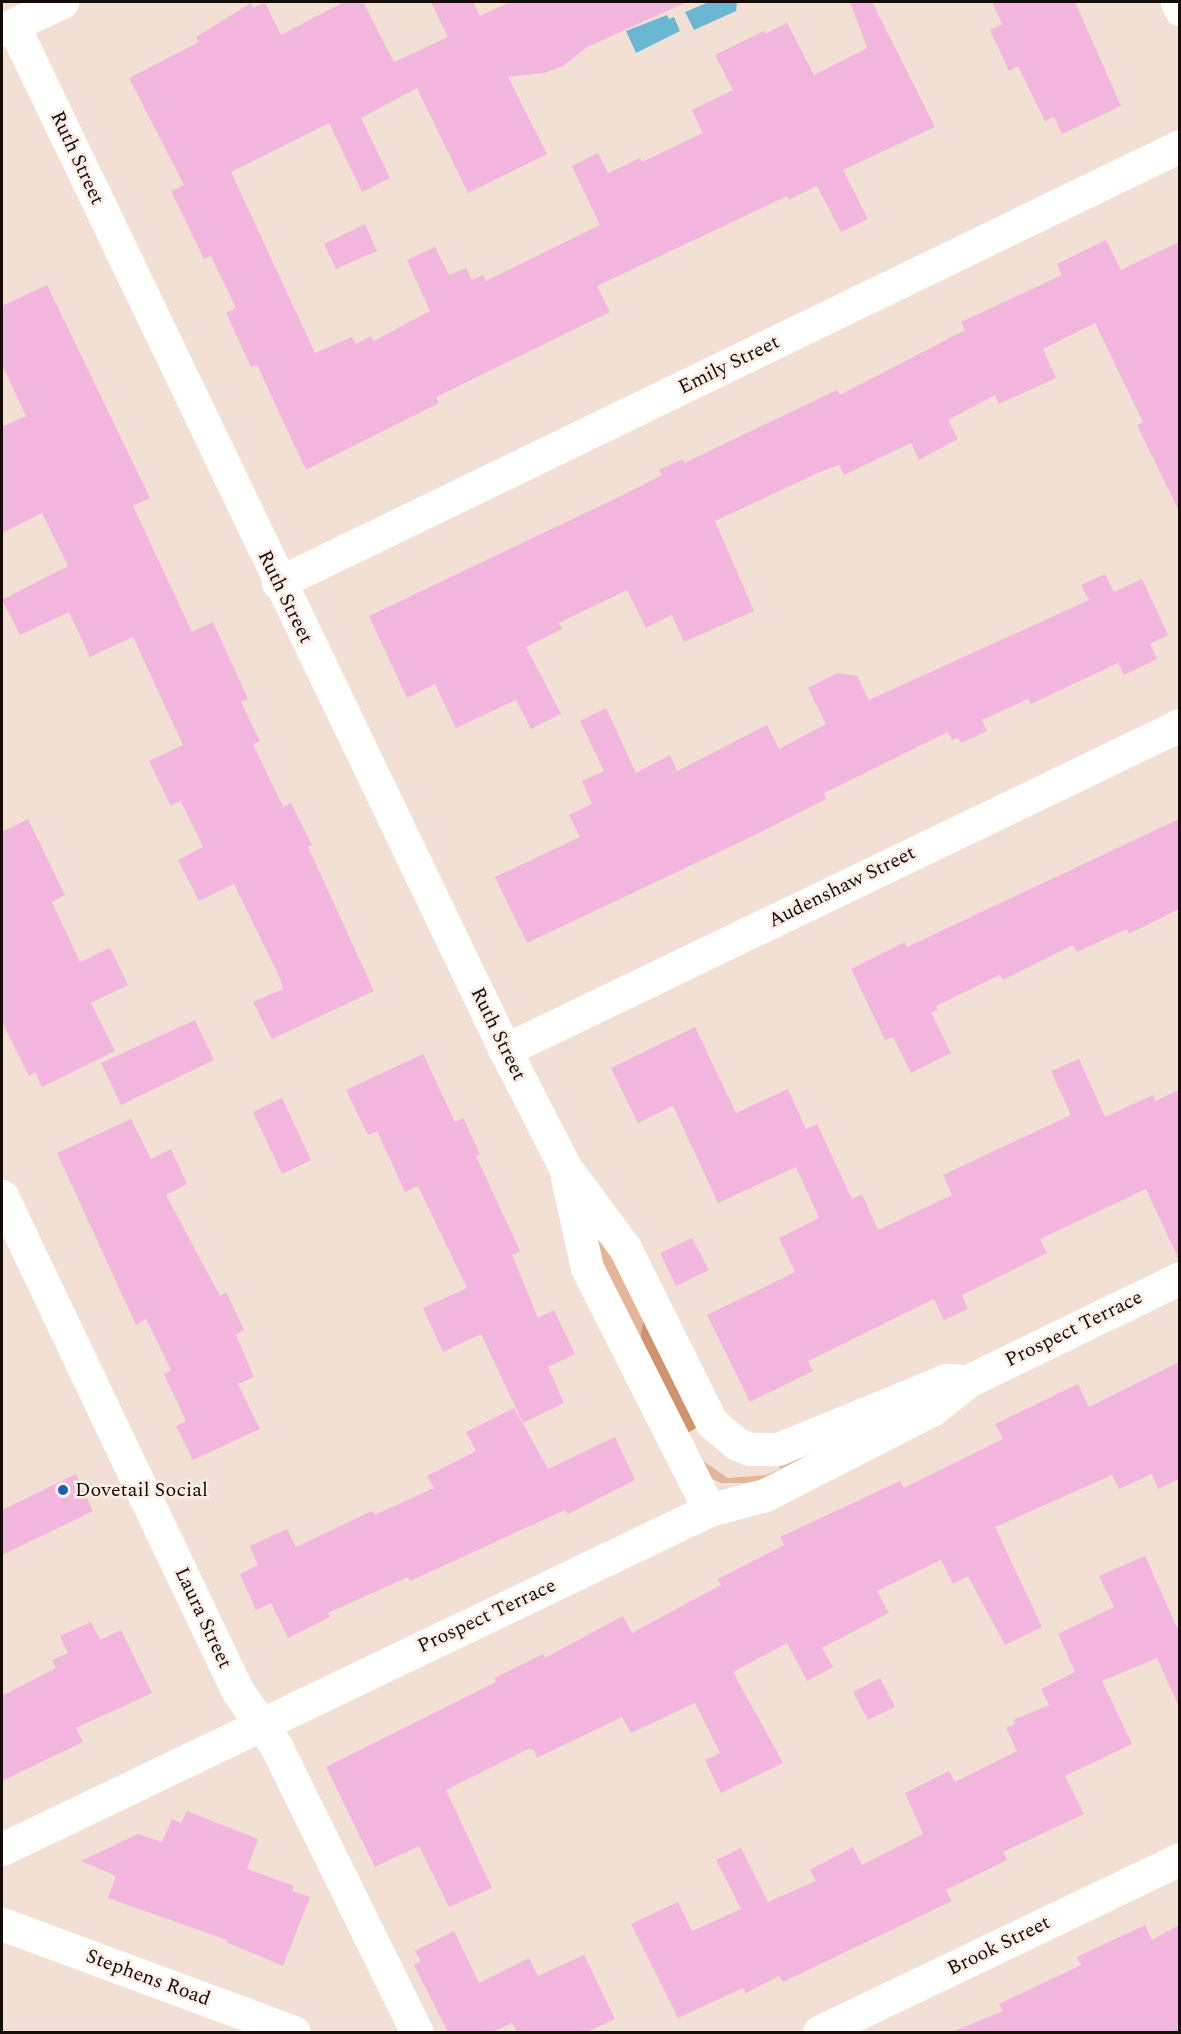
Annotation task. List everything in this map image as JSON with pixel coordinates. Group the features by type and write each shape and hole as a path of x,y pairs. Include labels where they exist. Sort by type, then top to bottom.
{"street":[{"path":"7,27 62,2"},
{"path":"1177,2 1179,9"},
{"name":"Ruth Street","path":"7,27 505,1050 565,1167 625,1248 712,1423 737,1444"},
{"name":"Emily Street","path":"278,583 1179,146"},
{"name":"Audenshaw Street","path":"505,1050 1179,725"},
{"name":"Ruth Street","path":"565,1167 587,1268 709,1510"},
{"name":"Laura Street","path":"2,1196 237,1690 276,1746 417,2032"},
{"name":"Prospect Terrace","path":"2,1849 709,1510 765,1495 933,1409 968,1381 1179,1278"},
{"name":"Prospect Terrace","path":"737,1444 750,1449 778,1449 946,1380 968,1381"},
{"name":"Brook Street","path":"819,2032 1179,1859"},
{"name":"Stephens Road","path":"2,1924 294,2032"}],"shaded area":[{"path":"597,1239 603,1241 644,1317 639,1345 593,1241"},
{"path":"644,1317 701,1425 686,1434 639,1345"},
{"path":"868,1425 764,1479 746,1483 721,1483 710,1478 700,1459 728,1478 766,1475 780,1469 777,1460"}],"water":[{"path":"709,2 737,2 736,11 694,30 685,12"},
{"path":"667,15 669,19 674,17 680,31 636,53 626,31"}],"building":[{"path":"344,2 363,2 394,62 448,37 431,2 473,2 480,16 510,2 687,2 587,47 563,66 544,73 508,77 547,154 468,193 417,88 361,118 390,178 362,192 329,123 231,172 315,353 352,337 356,344 371,336 374,341 430,311 407,260 435,247 449,275 466,268 472,280 483,275 486,281 600,225 572,166 598,153 608,173 640,158 642,162 703,133 692,110 733,90 715,55 764,31 765,34 787,23 814,75 867,48 850,2 872,2 935,127 843,170 868,219 841,232 817,186 789,200 787,196 597,286 610,312 436,397 439,403 306,470 257,365 251,367 226,313 236,308 211,256 204,259 171,191 184,185 129,78 199,42 196,37 251,3 253,8 265,3 281,35"},
{"path":"992,2 1075,2 1121,106 1062,134 1054,117 1045,121 1018,66 1009,71 990,30 1002,24"},
{"path":"365,224 377,251 336,269 324,244"},
{"path":"1106,240 1121,270 1179,242 1179,511 1137,425 1143,422 1095,323 1043,349 1056,378 999,404 995,395 948,420 958,439 919,460 911,443 844,475 839,465 820,472 715,521 754,611 684,642 672,615 646,628 627,590 559,623 562,629 526,647 561,714 531,729 516,700 456,728 435,684 407,698 369,616 625,494 662,475 659,470 683,459 684,463 837,390 840,395 965,330 961,322 1062,275 1057,264"},
{"path":"47,285 150,498 133,506 192,632 213,622 248,699 241,702 260,741 253,744 283,807 291,803 312,845 308,847 374,991 272,1039 253,1002 283,989 280,978 234,884 199,901 178,860 203,847 181,801 171,806 149,761 183,745 133,637 90,657 69,612 20,635 2,600 68,566 42,513 2,533 2,427 26,416 2,365 2,306"},
{"path":"1105,574 1114,592 1142,579 1168,635 1150,644 1157,659 1124,675 1118,663 1031,704 1028,699 982,720 987,731 961,743 958,738 952,740 948,732 824,793 826,799 755,835 527,943 495,877 580,837 569,815 592,804 582,781 604,771 580,721 606,708 636,773 670,755 677,771 767,725 779,749 826,724 808,688 837,673 857,676 869,700 1089,600 1081,585"},
{"path":"28,819 65,895 52,902 80,962 110,948 128,985 91,1003 115,1051 42,1087 35,1072 29,1076 2,1022 2,832"},
{"path":"1179,819 1179,909 1129,934 1127,929 1077,952 1073,945 1003,980 1000,975 936,1006 938,1010 931,1012 951,1053 911,1073 893,1037 885,1040 851,969 905,942 907,947"},
{"path":"195,1020 214,1060 121,1105 101,1063"},
{"path":"695,1027 736,1113 788,1089 806,1129 817,1124 852,1199 862,1194 878,1230 952,1195 943,1175 1071,1115 1051,1071 1079,1059 1105,1117 1153,1095 1155,1101 1179,1090 1179,1260 1146,1189 1040,1239 1047,1253 962,1295 968,1309 944,1320 934,1299 808,1361 813,1371 750,1402 707,1315 795,1272 779,1238 819,1218 796,1167 718,1203 673,1106 638,1123 611,1068"},
{"path":"423,1054 455,1122 463,1118 480,1154 476,1156 520,1251 512,1255 538,1318 554,1310 575,1354 548,1367 564,1403 523,1423 481,1334 443,1352 423,1308 467,1288 418,1186 405,1192 377,1131 368,1135 346,1090"},
{"path":"282,1098 311,1160 282,1174 253,1112"},
{"path":"131,1119 151,1159 171,1149 187,1184 166,1195 220,1296 226,1292 244,1330 236,1335 254,1377 238,1384 260,1429 193,1460 176,1426 186,1421 164,1374 171,1370 146,1319 136,1325 57,1153"},
{"path":"692,1238 709,1270 676,1286 660,1253"},
{"path":"1179,1362 1179,1479 1158,1489 1152,1474 1119,1489 1112,1475 995,1527 1042,1627 1005,1645 968,1576 953,1584 941,1560 877,1591 889,1613 822,1648 833,1667 807,1681 787,1643 733,1672 783,1763 721,1793 705,1760 720,1753 695,1703 631,1733 622,1717 537,1758 534,1750 528,1749 446,1790 492,1888 449,1907 419,1846 375,1867 326,1767 496,1682 494,1678 543,1654 545,1658 623,1616 632,1633 721,1585 718,1579 784,1545 780,1537 900,1481 904,1488 1003,1439 995,1424 1078,1384 1089,1407"},
{"path":"514,1408 548,1469 615,1437 635,1480 568,1514 565,1510 410,1581 408,1577 328,1613 330,1617 288,1638 271,1603 256,1610 240,1574 258,1565 250,1546 287,1529 296,1547 372,1511 375,1515 434,1488 427,1476 476,1451 466,1432"},
{"name":"Dovetail Social","path":"76,1474 93,1511 2,1555 2,1510"},
{"path":"1145,1556 1179,1632 1179,1707 1157,1658 1102,1681 1132,1744 1065,1776 1084,1814 1003,1852 1007,1860 946,1890 952,1901 783,1982 779,1976 746,1993 743,1988 678,2018 631,1924 678,1902 692,1931 741,1909 716,1860 741,1848 768,1902 816,1881 810,1870 853,1847 862,1865 923,1834 905,1793 949,1771 955,1782 1017,1751 1006,1728 1015,1724 1013,1720 1049,1705 1041,1689 1075,1672 1058,1634 1114,1607 1099,1576"},
{"path":"91,1622 100,1640 121,1630 152,1693 76,1728 83,1742 2,1781 2,1696 56,1668 52,1660 68,1653 60,1636"},
{"path":"880,1678 895,1707 868,1720 853,1692"},
{"path":"187,1811 258,1839 247,1869 294,1886 292,1891 310,1897 283,1966 226,1942 227,1940 108,1898 116,1876 81,1861 138,1834 162,1842 172,1819 181,1823"},
{"path":"1145,1925 1152,1940 1179,1925 1179,2032 952,2032 1003,2011 999,2004 1081,1965 1077,1957"},
{"path":"454,1931 479,1983 529,1958 538,1976 584,1955 615,2019 587,2032 517,2032 512,2023 493,2032 448,2032 414,1965 421,1961 415,1951"}],"place":[{"name":"Dovetail Social","path":"63,1490"}]}
